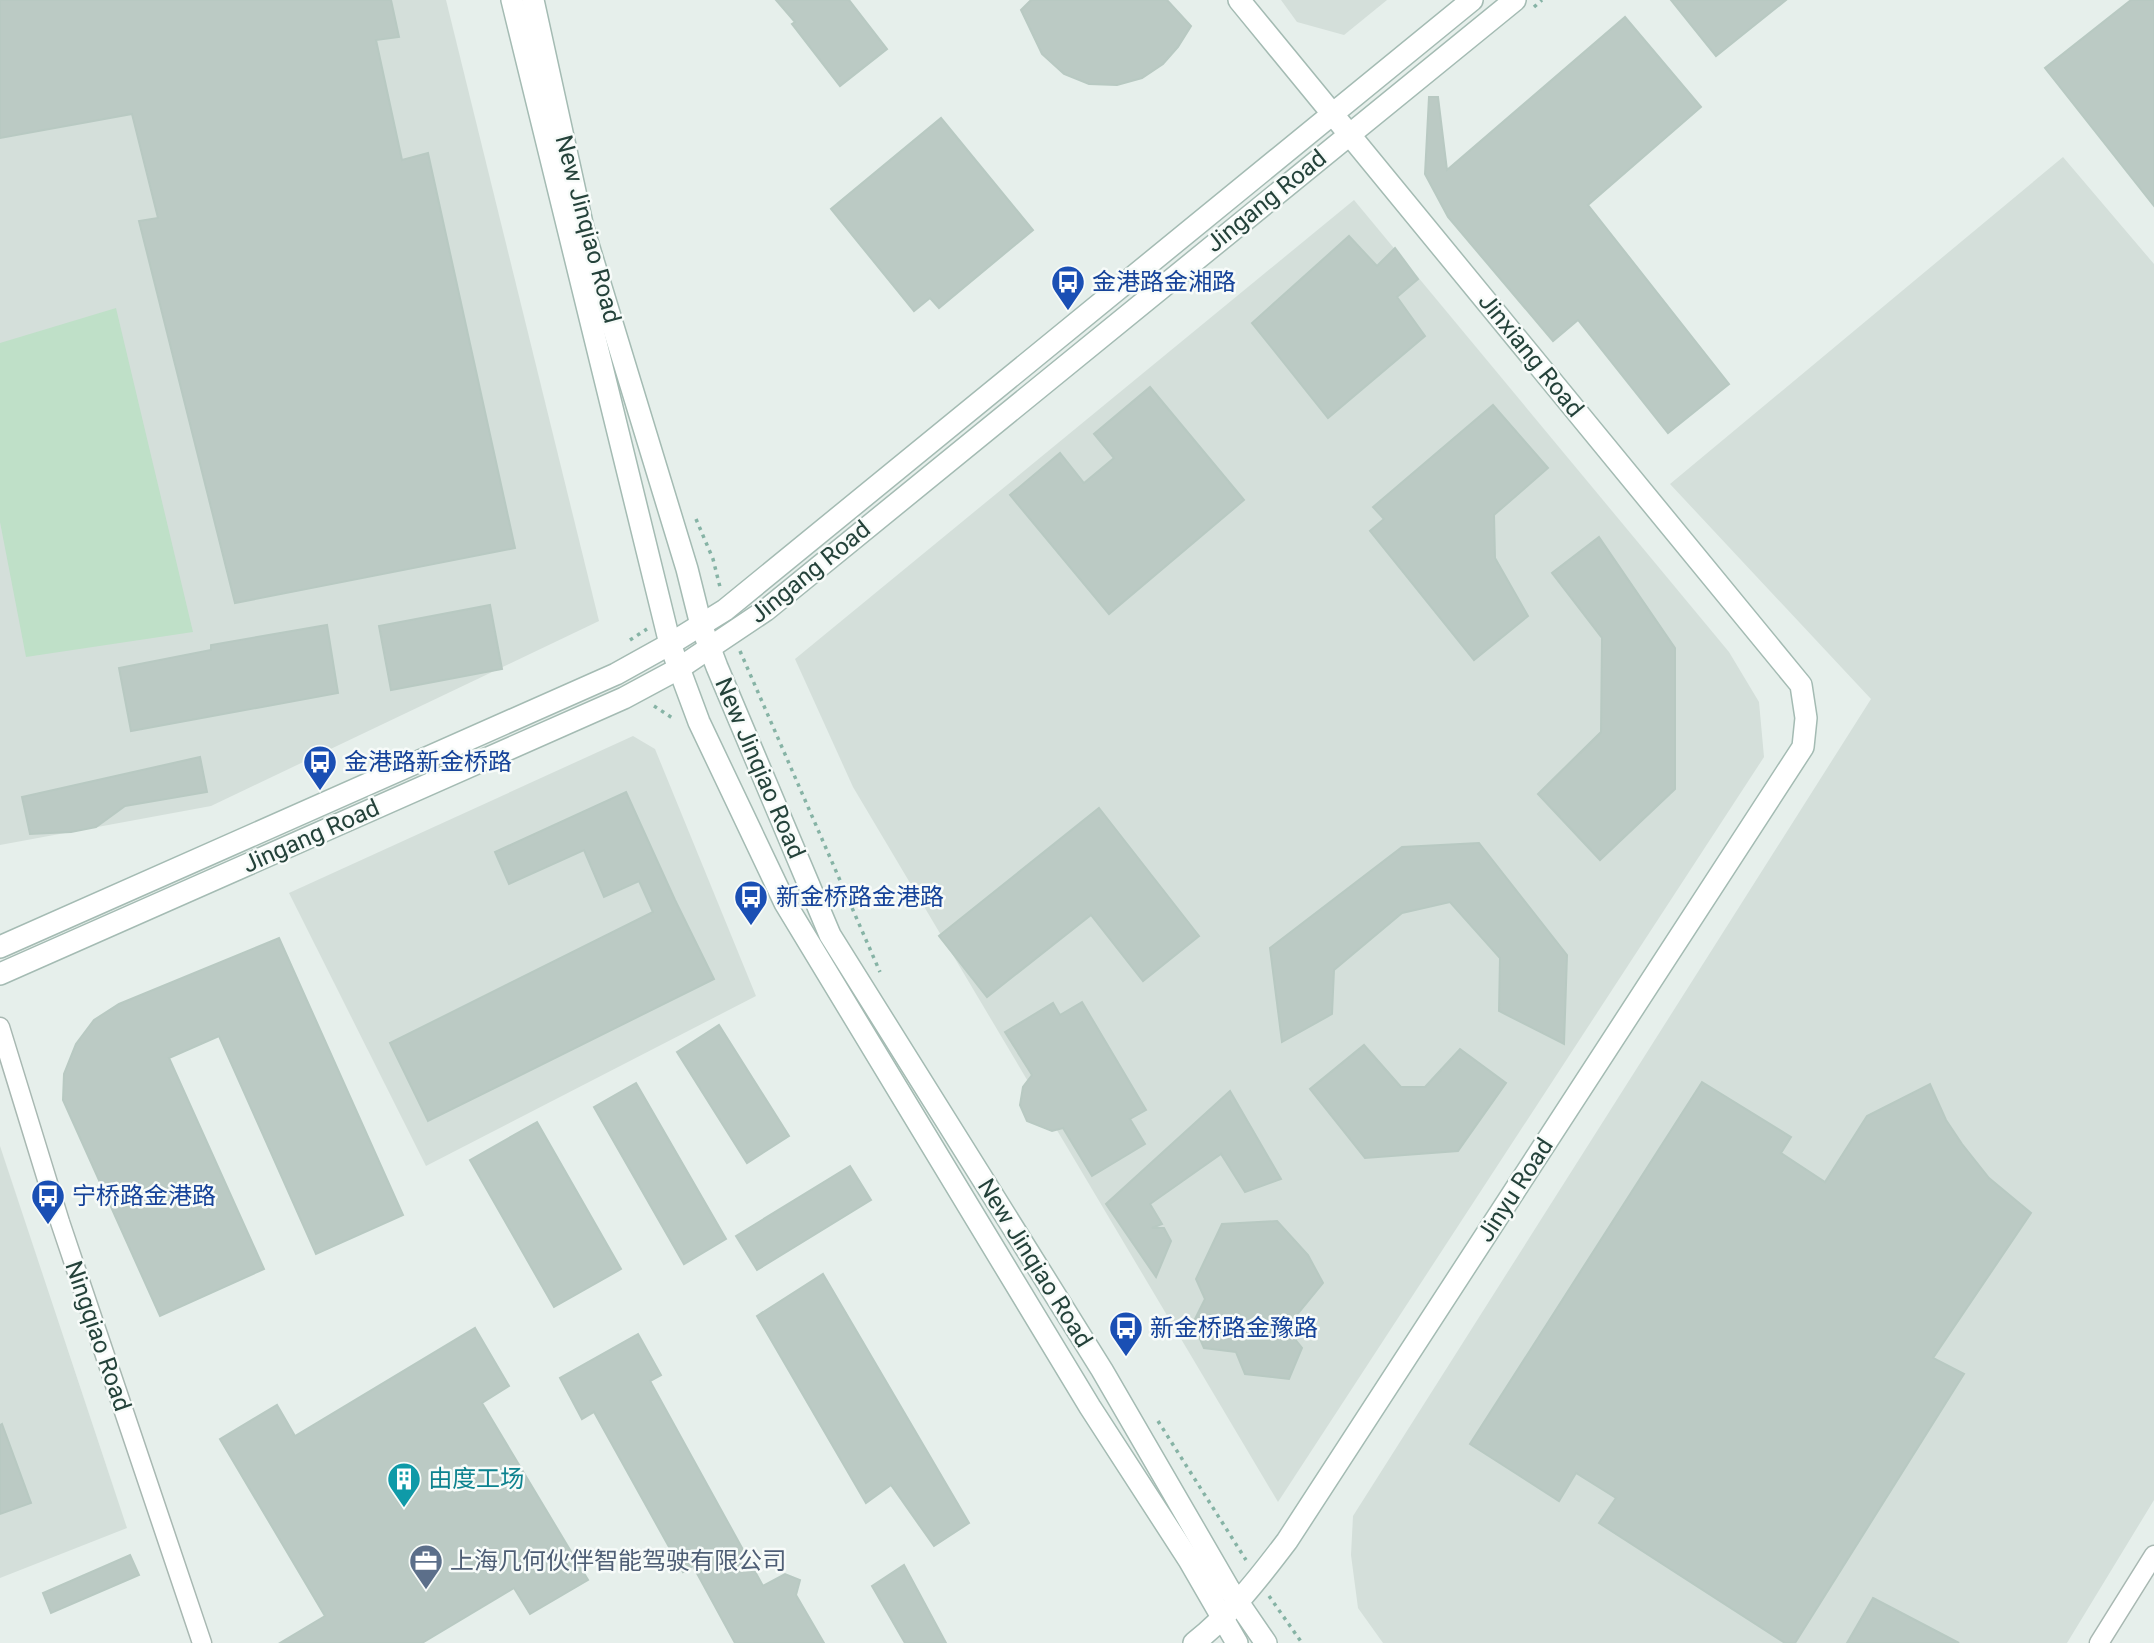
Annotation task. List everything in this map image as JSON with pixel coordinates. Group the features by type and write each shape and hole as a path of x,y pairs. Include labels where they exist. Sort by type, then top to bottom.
{"street":[{"name":"New Jinqiao Road","path":"512,0 670,644 699,722 785,903 1090,1407 1189,1560 1237,1643"},
{"name":"New Jinqiao Road","path":"533,0 583,228 701,625 830,934 1102,1370 1238,1602 1266,1643"},
{"name":"Jinxiang Road","path":"1239,0 1801,685 1805,718"},
{"name":"Jingang Road","path":"0,947 616,674 725,610 1472,0"},
{"name":"Jingang Road","path":"0,974 624,698 710,649 776,601 1515,0"},
{"name":"Jinyu Road","path":"1194,1643 1222,1620 1258,1580 1295,1530 1803,747 1805,718"},
{"name":"Ningqiao Road","path":"0,1027 64,1235 202,1643"},
{"path":"2099,1643 2154,1555"}],"path":[{"path":"691,509 713,559 725,610"},
{"path":"696,603 729,579"},
{"path":"628,641 648,628 665,623"},
{"path":"734,633 885,981"},
{"path":"1157,1419 1258,1580 1302,1643"}],"shaded area":[{"path":"0,0 446,0 599,621 211,806 0,845"},
{"path":"1281,0 1387,0 1344,35 1297,22"},
{"path":"2063,157 2154,264 2154,1500 2067,1643 1383,1643 1358,1608 1351,1555 1353,1516 1871,699 1670,484"},
{"path":"1354,200 1729,652 1759,702 1764,757 1278,1502 853,787 795,659"},
{"path":"633,736 655,749 756,996 426,1166 289,893"},
{"path":"0,1146 127,1528 0,1578"}],"green space":[{"path":"116,308 193,632 26,657 0,522 0,343"}],"building":[{"path":"0,0 391,0 399,37 376,40 402,160 428,153 515,548 235,603 139,221 158,218 132,114 0,138"},
{"path":"776,0 849,0 887,49 840,86 792,24 795,22"},
{"path":"1031,0 1167,0 1191,26 1163,64 1142,78 1117,85 1089,84 1064,74 1042,54 1021,10"},
{"path":"1671,0 1786,0 1716,56"},
{"path":"2131,0 2154,0 2154,206 2045,68"},
{"path":"1625,17 1701,107 1588,205 1729,384 1668,433 1578,320 1553,341 1448,217 1425,174 1429,97 1438,97 1447,170"},
{"path":"941,118 1033,230 939,308 930,298 914,311 831,209"},
{"path":"1349,236 1377,266 1395,248 1418,279 1397,297 1425,336 1328,418 1252,323"},
{"path":"1150,387 1244,500 1109,614 1010,495 1060,453 1084,483 1114,458 1094,434"},
{"path":"1493,405 1548,468 1494,515 1495,558 1528,616 1474,660 1370,531 1384,519 1373,507"},
{"path":"1599,537 1675,648 1675,789 1600,860 1538,794 1601,732 1602,638 1552,573"},
{"path":"490,605 502,669 391,690 379,626"},
{"path":"327,625 338,693 131,731 119,668 211,650 211,645"},
{"path":"200,757 207,792 125,806 96,827 71,832 30,834 22,797"},
{"path":"626,792 714,979 428,1121 390,1043 653,912 639,881 604,897 584,850 509,884 495,852"},
{"path":"1099,808 1199,936 1143,981 1091,915 987,997 939,936"},
{"path":"1479,843 1567,955 1564,1044 1499,1011 1500,958 1450,902 1402,913 1334,970 1332,1014 1282,1042 1270,948 1402,847"},
{"path":"279,938 403,1215 316,1254 219,1036 169,1058 264,1269 160,1316 63,1100 64,1074 76,1044 94,1020 119,1004"},
{"path":"1082,1002 1146,1110 1130,1119 1145,1144 1092,1176 1063,1128 1052,1131 1027,1121 1020,1105 1023,1087 1032,1075 1005,1032 1053,1003 1060,1015"},
{"path":"719,1025 789,1136 747,1163 677,1052"},
{"path":"1364,1045 1401,1087 1425,1087 1460,1049 1506,1083 1458,1151 1365,1158 1310,1089"},
{"path":"1702,1082 1791,1137 1781,1153 1825,1182 1867,1116 1930,1084 1946,1120 1962,1144 1989,1178 2031,1213 1933,1358 1964,1374 1795,1643 1785,1643 1599,1523 1616,1498 1576,1473 1559,1501 1470,1444"},
{"path":"636,1083 726,1239 684,1264 594,1107"},
{"path":"1230,1091 1281,1179 1245,1192 1221,1154 1150,1204 1162,1224 1152,1228 1164,1228 1171,1241 1156,1277 1106,1204"},
{"path":"537,1122 621,1269 554,1307 470,1160"},
{"path":"850,1166 871,1200 757,1270 736,1236"},
{"path":"1277,1221 1308,1255 1323,1283 1286,1328 1302,1348 1289,1379 1245,1374 1236,1352 1204,1348 1193,1323 1205,1299 1196,1279 1222,1224"},
{"path":"823,1274 969,1523 934,1546 891,1485 866,1503 757,1316"},
{"name":"由度工场","path":"475,1328 509,1386 482,1403 588,1580 530,1614 514,1588 422,1643 280,1643 325,1616 220,1439 277,1405 295,1436"},
{"path":"638,1334 661,1375 650,1381 763,1586 785,1574 800,1580 796,1595 824,1643 735,1643 693,1566 683,1572 594,1412 582,1419 560,1378"},
{"path":"2,1424 31,1503 0,1514 0,1425"},
{"path":"130,1555 139,1575 51,1613 43,1593"},
{"path":"904,1565 946,1643 905,1643 872,1586"},
{"path":"1873,1598 1959,1643 1847,1643"}],"place":[{"name":"金港路金湘路","path":"1068,312"},
{"name":"金港路新金桥路","path":"320,792"},
{"name":"新金桥路金港路","path":"751,927"},
{"name":"宁桥路金港路","path":"48,1226"},
{"name":"新金桥路金豫路","path":"1126,1358"},
{"name":"由度工场","path":"404,1509"},
{"name":"上海几何伙伴智能驾驶有限公司","path":"426,1591"}]}
